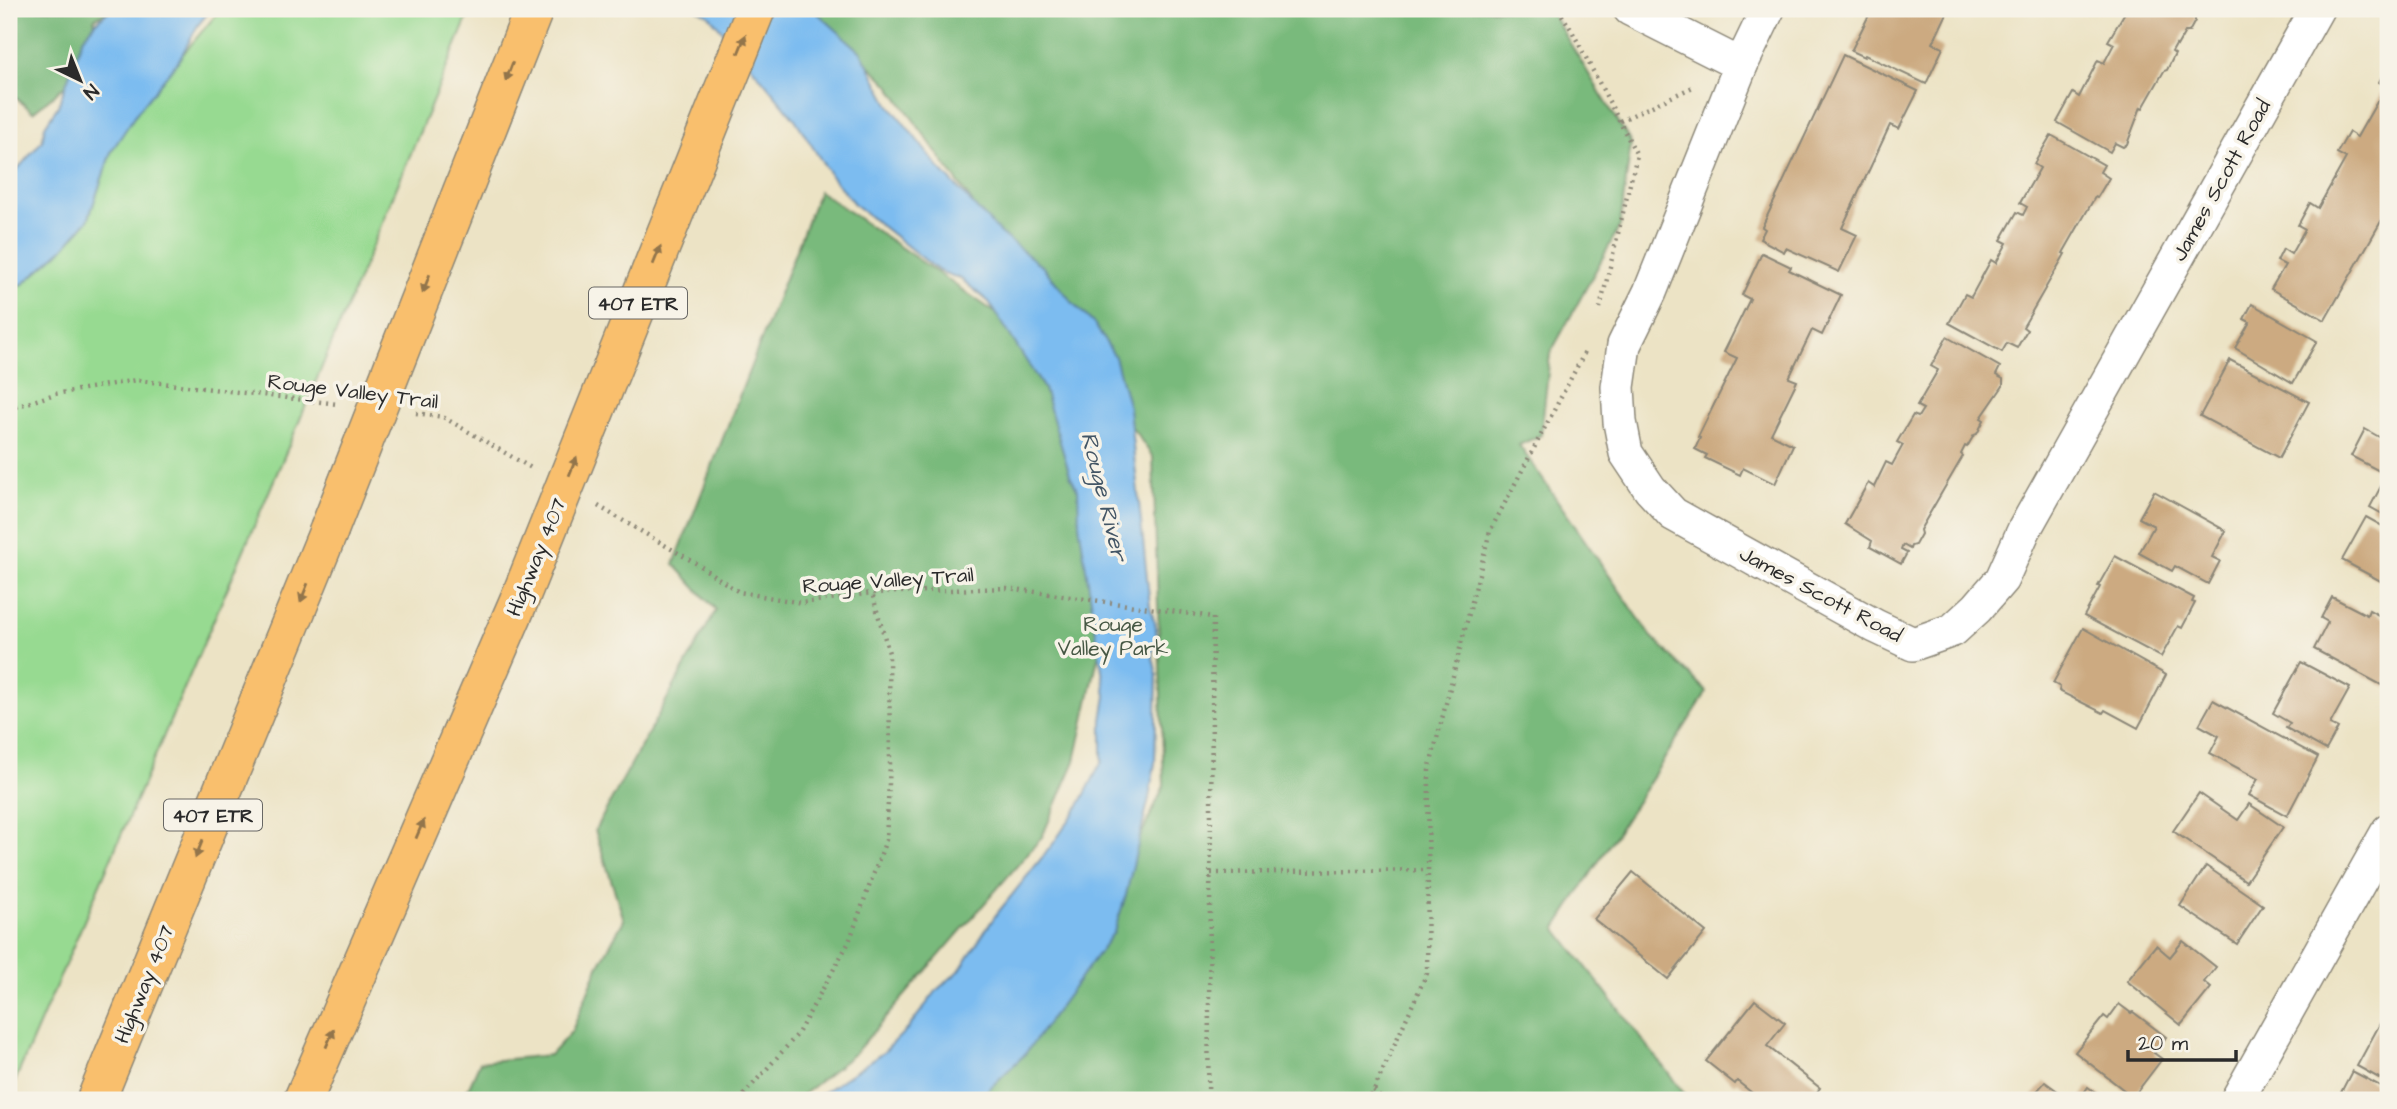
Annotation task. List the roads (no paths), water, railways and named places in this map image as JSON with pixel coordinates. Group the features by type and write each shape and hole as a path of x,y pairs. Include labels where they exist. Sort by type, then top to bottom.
{"highway":[{"name":"Highway 407","path":"96,1100 329,530 534,9"},
{"name":"Highway 407","path":"303,1100 520,598 756,9"}],"street":[{"path":"1630,9 1741,65"},
{"name":"James Scott Road","path":"1768,9 1741,65 1650,292 1624,345 1618,387 1620,422 1626,453 1650,489 1672,514 1875,626 1913,644 1952,630 1977,608 2002,579 2024,530 2317,9"},
{"path":"2237,1100 2388,831"}],"water":[{"path":"111,9 211,9 198,25 179,60 138,111 111,152 88,220 63,249 23,284 9,287 9,179 42,141 45,126 58,106 82,40 95,23"},
{"name":"Rouge River","path":"697,9 813,9 861,52 889,104 939,168 1000,233 1043,267 1095,325 1115,357 1129,408 1150,606 1157,641 1152,653 1157,675 1155,763 1149,798 1126,895 1114,932 1025,1054 975,1100 812,1100 884,1052 908,1028 938,989 959,971 995,916 1053,844 1080,804 1102,761 1102,720 1106,696 1079,524 1078,490 1070,475 1044,389 989,302 961,279 939,271 855,205 831,176 795,119 709,15"}],"park label":[{"name":"Rouge Valley Park","path":"1113,636"}]}
